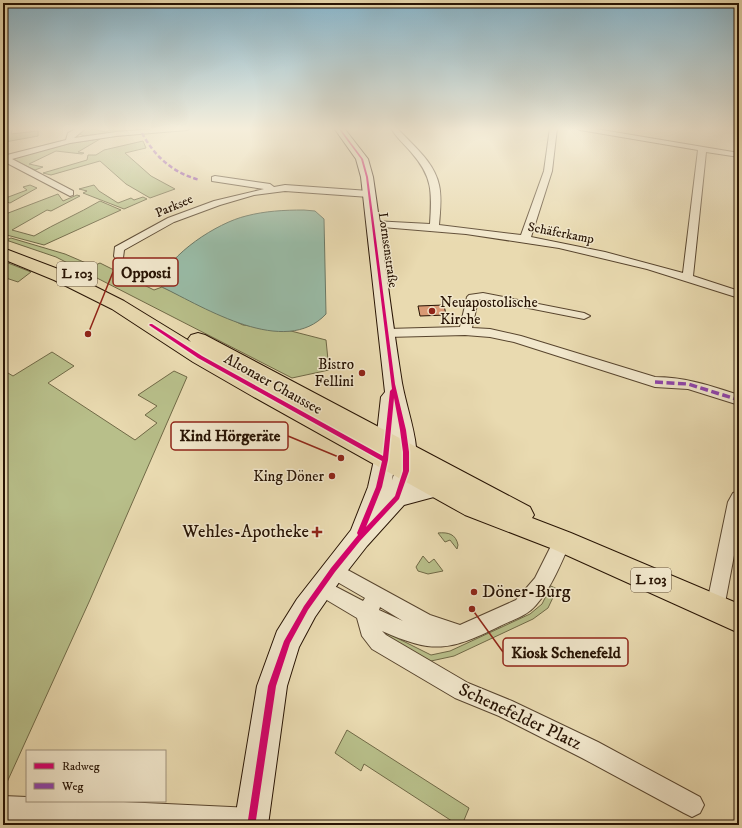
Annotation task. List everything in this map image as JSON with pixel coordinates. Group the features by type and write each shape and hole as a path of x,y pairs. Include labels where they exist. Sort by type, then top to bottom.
{"main road":[{"name":"Altonaer Chaussee","path":"3,246 11,247 50,262 117,293 396,456 437,488 491,515 562,541 727,614"},
{"name":"Altonaer Chaussee","path":"3,252 60,276 111,302 200,357 396,456 500,502 562,541"}],"street":[{"path":"20,167 70,193"},
{"name":"Lornsenstraße","path":"364,167 369,194 388,333 393,384 404,430 396,456"},
{"path":"426,167 434,180 436,194 434,228"},
{"path":"525,239 550,167"},
{"path":"688,277 700,167"},
{"name":"Parksee","path":"215,179 274,188 369,194"},
{"name":"Parksee","path":"119,256 120,250 171,220 217,203 274,188"},
{"name":"Schäferkamp","path":"373,224 434,228 525,239 606,256 688,277 739,295"},
{"path":"465,331 472,297 483,296 584,316"},
{"path":"388,333 465,331 517,339 655,382 678,381 690,383 739,400"},
{"path":"396,456 397,496"},
{"path":"358,538 379,487 396,456"},
{"path":"3,808 251,822 272,686 287,641 306,608 358,538 397,496 437,488"},
{"path":"727,614 738,500"},
{"path":"327,579 372,604 411,633 432,637 449,637 523,606 530,599 547,574 562,541"},
{"name":"Schenefelder Platz","path":"372,604 366,620 369,632 379,642 462,691 505,708 590,750 692,805"}],"shaded area":[{"path":"28,167 43,167 35,170"},
{"path":"65,167 80,167 51,175 43,173"},
{"path":"106,167 140,167 151,176 175,189 150,198 126,184"},
{"path":"30,185 37,188 10,203 3,201 3,199 27,190 23,187"},
{"path":"94,185 99,191 118,203 131,198 134,200 143,197 147,199 124,209 83,193 87,191 79,189"},
{"path":"58,194 63,201 77,195 80,196 51,211 47,210 12,230 34,236 100,201 121,210 44,245 3,234 3,215"},
{"path":"304,210 315,211 324,219 326,314 309,326 289,331 267,330 245,325 200,306 162,287 159,283 164,272 183,251 195,241 222,225 246,216 260,213"},
{"path":"11,238 65,254 93,266 100,263 154,290 162,287 243,325 291,331 326,340 329,370 292,378 56,257 6,240"},
{"path":"3,261 31,272 18,282 3,277"},
{"path":"52,352 74,366 48,383 135,440 157,423 145,415 157,406 138,395 174,371 187,377 89,602 3,791 3,370 13,376"},
{"path":"438,533 451,534 457,541 457,549 450,540 445,542"},
{"path":"423,556 429,563 434,559 443,571 428,574 418,571 416,567"},
{"path":"551,586 557,589 548,608 533,619 454,656 431,661 383,638 387,633 431,655 450,651 530,614 542,604"},
{"path":"347,730 469,808 462,825 458,825 364,764 361,771 335,753"}],"building":[{"name":"Neuapostolische Kirche","path":"444,305 446,315 420,316 418,306"}],"marked path":[{"path":"170,167 191,178 200,180"},
{"path":"655,382 688,384 708,389 739,400"},
{"path":"736,502 739,498"}],"cycle path":[{"path":"252,820 272,686 287,641 306,608 333,570 358,539 397,497 406,471 406,452 403,430 393,384 367,177 364,167"},
{"path":"151,325 200,357 385,460"},
{"path":"360,533 379,487 385,460 392,391"}],"place":[{"name":"Neuapostolische Kirche","path":"432,311"},
{"name":"Opposti","path":"88,334"},
{"name":"Bistro Fellini","path":"362,373"},
{"name":"Kind Hörgeräte","path":"341,458"},
{"name":"King Döner","path":"332,476"},
{"name":"Wehles-Apotheke","path":"317,532"},
{"name":"Döner-Burg","path":"474,592"},
{"name":"Kiosk Schenefeld","path":"472,609"}]}
